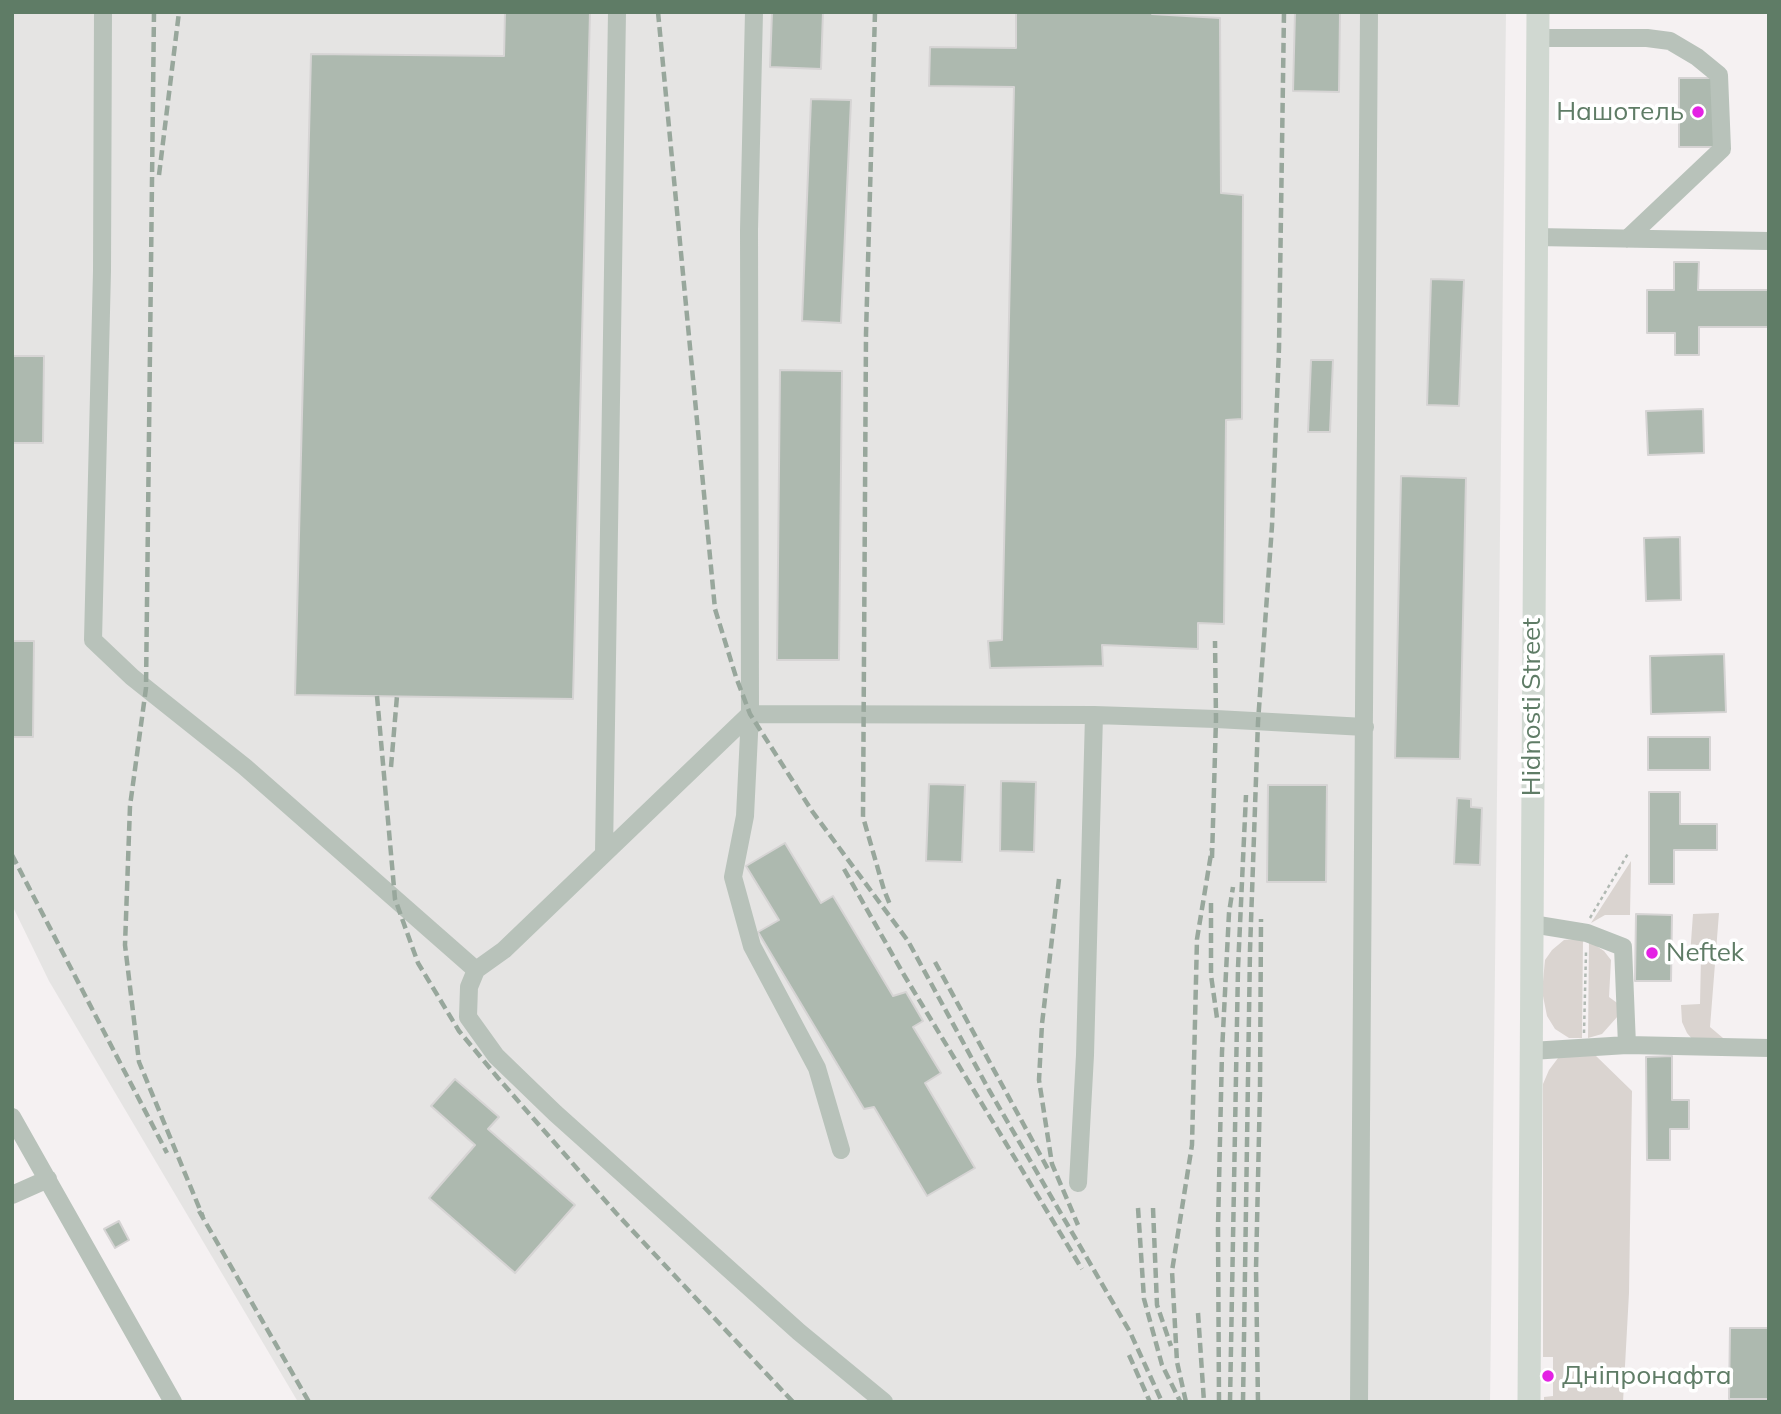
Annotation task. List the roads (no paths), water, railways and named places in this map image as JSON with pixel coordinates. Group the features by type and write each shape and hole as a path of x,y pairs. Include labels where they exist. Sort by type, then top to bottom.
{"main road":[{"name":"Hidnosti Street","path":"1529,1402 1538,12"}],"street":[{"path":"103,12 102,271 93,640 132,677 245,767 476,970"},
{"path":"604,853 617,12"},
{"path":"754,12 750,230 750,714 745,816 733,877 752,946 817,1068 841,1150"},
{"path":"1359,1402 1369,12"},
{"path":"1538,38 1647,38 1670,41 1698,57 1719,75 1723,149 1627,239"},
{"path":"1535,237 1769,241"},
{"path":"884,1402 799,1332 555,1113 496,1056 468,1017 469,987 476,970 504,950 750,714 1094,715 1365,727"},
{"path":"1078,1183 1094,715"},
{"path":"1532,924 1587,933 1623,947 1627,1045"},
{"path":"1531,1051 1627,1045 1769,1048"},
{"path":"12,1117 173,1402"},
{"path":"12,1195 48,1179"}],"railway":[{"path":"154,12 146,688 130,806 125,945 139,1062 203,1217"},
{"path":"159,175 179,12"},
{"path":"658,12 715,609 736,677 750,714 812,811 908,941 989,1090 1130,1332 1162,1402"},
{"path":"875,12 866,334 863,817 891,907"},
{"path":"1243,1402 1250,950 1258,722 1272,526 1279,348 1284,12"},
{"path":"1212,858 1215,641"},
{"path":"377,696 395,899 418,963 459,1031 498,1078 616,1213 793,1402"},
{"path":"391,767 397,696"},
{"path":"1230,1402 1238,968 1246,795"},
{"path":"1186,1402 1177,1362 1172,1271 1192,1145 1197,939 1212,848"},
{"path":"12,855 167,1153"},
{"path":"844,869 904,975 1082,1269"},
{"path":"1059,879 1042,1024 1039,1080 1052,1164 1078,1225"},
{"path":"1219,1402 1218,1227 1222,1052 1229,913 1233,887"},
{"path":"1211,903 1211,975 1217,1018"},
{"path":"1258,1402 1256,1269 1261,919"},
{"path":"935,962 1049,1171"},
{"path":"1138,1208 1144,1299 1162,1365 1180,1401"},
{"path":"1153,1208 1157,1305 1171,1346"},
{"path":"199,1211 309,1402"},
{"path":"1198,1313 1204,1402"},
{"path":"1129,1355 1150,1402"}],"place":[{"name":"Нашотель","path":"1698,112"},
{"name":"Neftek","path":"1652,953"},
{"name":"Дніпронафта","path":"1548,1376"}]}
